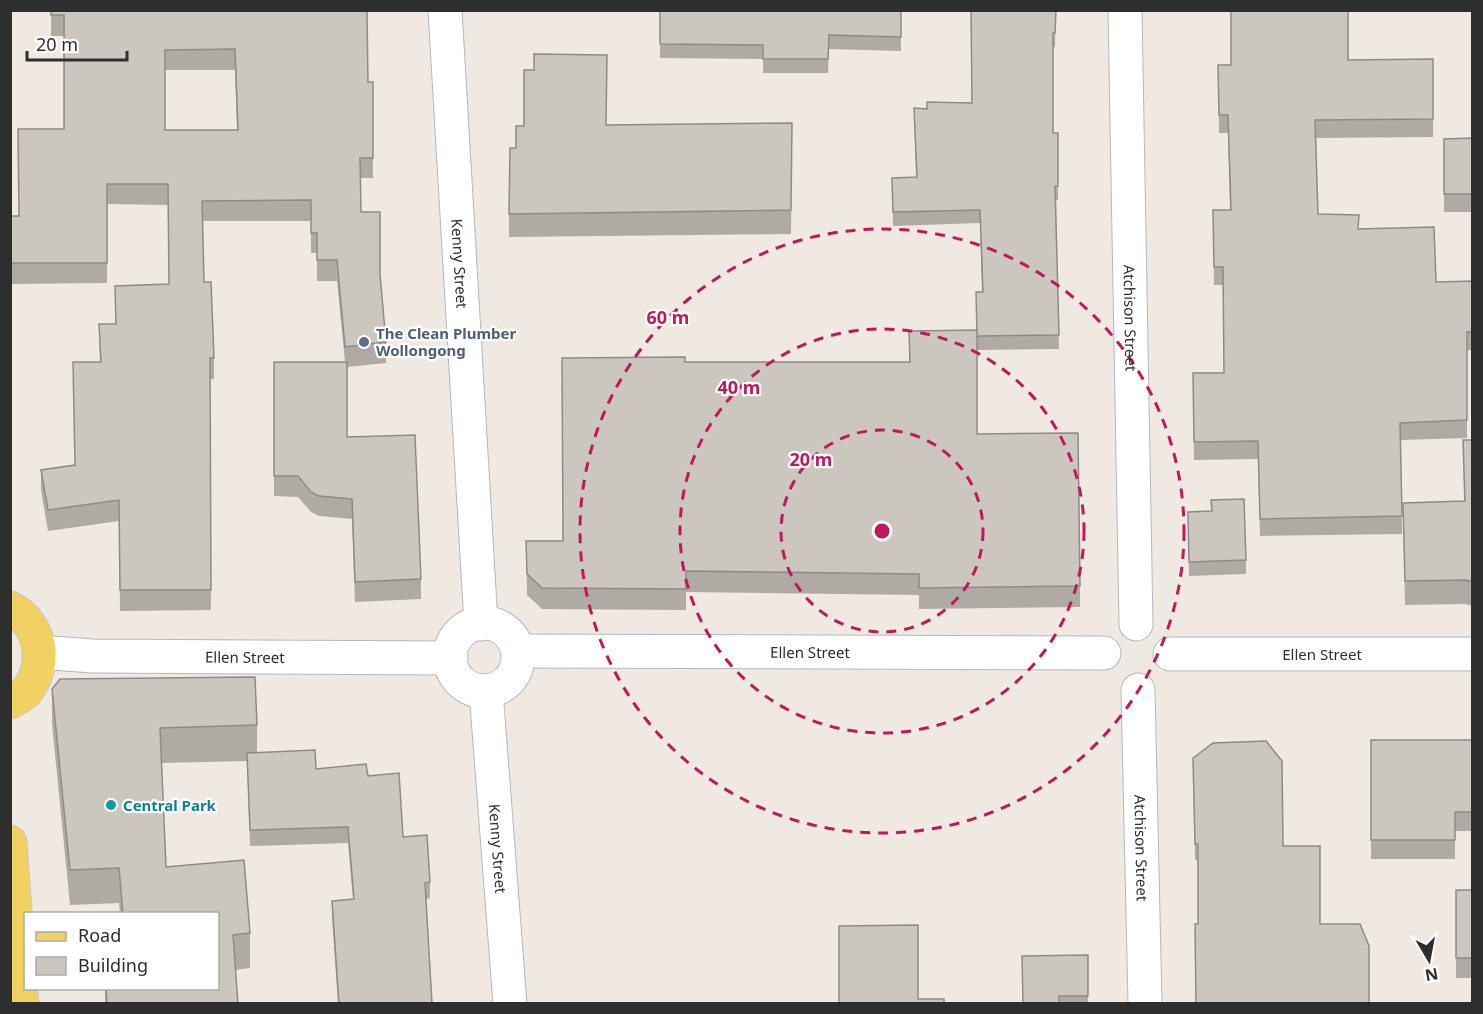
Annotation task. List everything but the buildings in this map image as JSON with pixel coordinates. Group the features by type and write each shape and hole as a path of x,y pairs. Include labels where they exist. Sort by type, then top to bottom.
{"main road":[{"path":"10,608 19,612 31,623 37,637 39,652 38,668 32,682 24,694 10,702"},
{"path":"10,842 22,1004"}],"street":[{"name":"Kenny Street","path":"445,10 481,624"},
{"name":"Atchison Street","path":"1125,10 1136,624"},
{"path":"474,624 481,624 497,625 507,631 518,651 518,663 507,683 497,689 486,691 475,690 465,685 452,668 451,658 457,637 474,624"},
{"path":"1136,624 1151,627 1160,633 1166,641 1170,662 1161,681 1152,687 1130,690 1111,679 1105,669 1104,653 1105,646 1119,629 1136,624"},
{"name":"Ellen Street","path":"518,651 1104,653"},
{"name":"Ellen Street","path":"39,652 101,657 451,658"},
{"name":"Ellen Street","path":"1170,654 1473,654"},
{"name":"Atchison Street","path":"1138,690 1145,1004"},
{"name":"Kenny Street","path":"486,691 510,1004"}],"place":[{"name":"The Clean Plumber Wollongong","path":"364,342"},
{"name":"Central Park","path":"111,805"}]}
